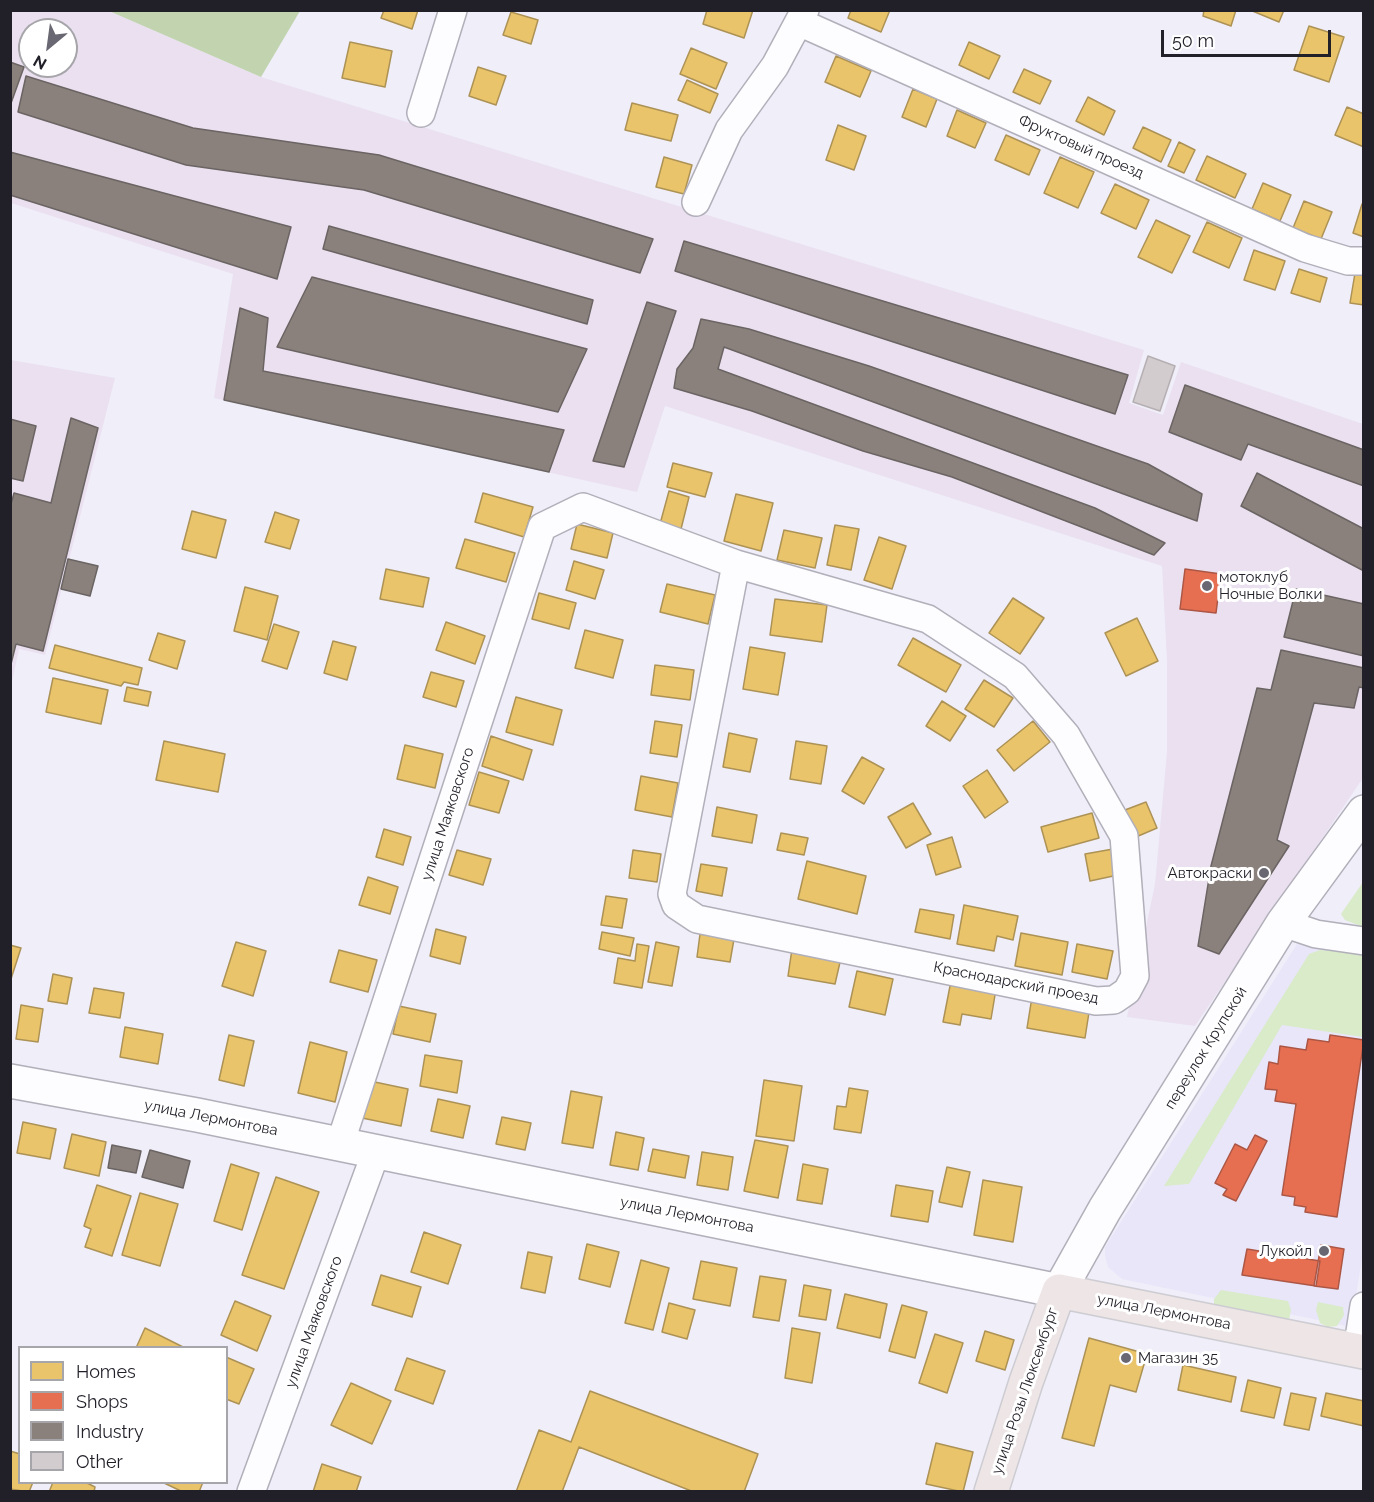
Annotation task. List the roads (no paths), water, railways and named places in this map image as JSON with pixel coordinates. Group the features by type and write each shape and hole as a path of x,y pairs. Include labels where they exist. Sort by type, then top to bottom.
{"main road":[{"name":"переулок Крупской","path":"1059,1291 1105,1209 1283,923 1364,812"},
{"name":"улица Лермонтова","path":"10,1081 197,1114 1360,1351"},
{"name":"улица Розы Люксембург","path":"991,1491 1026,1382 1059,1291"}],"street":[{"path":"421,113 453,10"},
{"path":"696,202 729,130 776,66 803,17"},
{"name":"Фруктовый проезд","path":"803,17 1305,248 1348,261 1364,261"},
{"name":"Краснодарский проезд","path":"583,507 736,564 928,619 1015,676 1066,735 1124,836 1135,976 1127,991 1114,1000 1096,1001 697,919 675,905 672,894 736,564"},
{"name":"улица Маяковского","path":"340,1144 542,527 583,507"},
{"path":"1283,923 1316,934 1364,941"},
{"name":"улица Маяковского","path":"251,1491 376,1152"},
{"path":"1360,1351 1364,1306"}],"place":[{"name":"мотоклуб Ночные Волки","path":"1207,586"},
{"name":"Автокраски","path":"1264,873"},
{"name":"Лукойл","path":"1324,1251"},
{"name":"Магазин 35","path":"1126,1358"}]}
